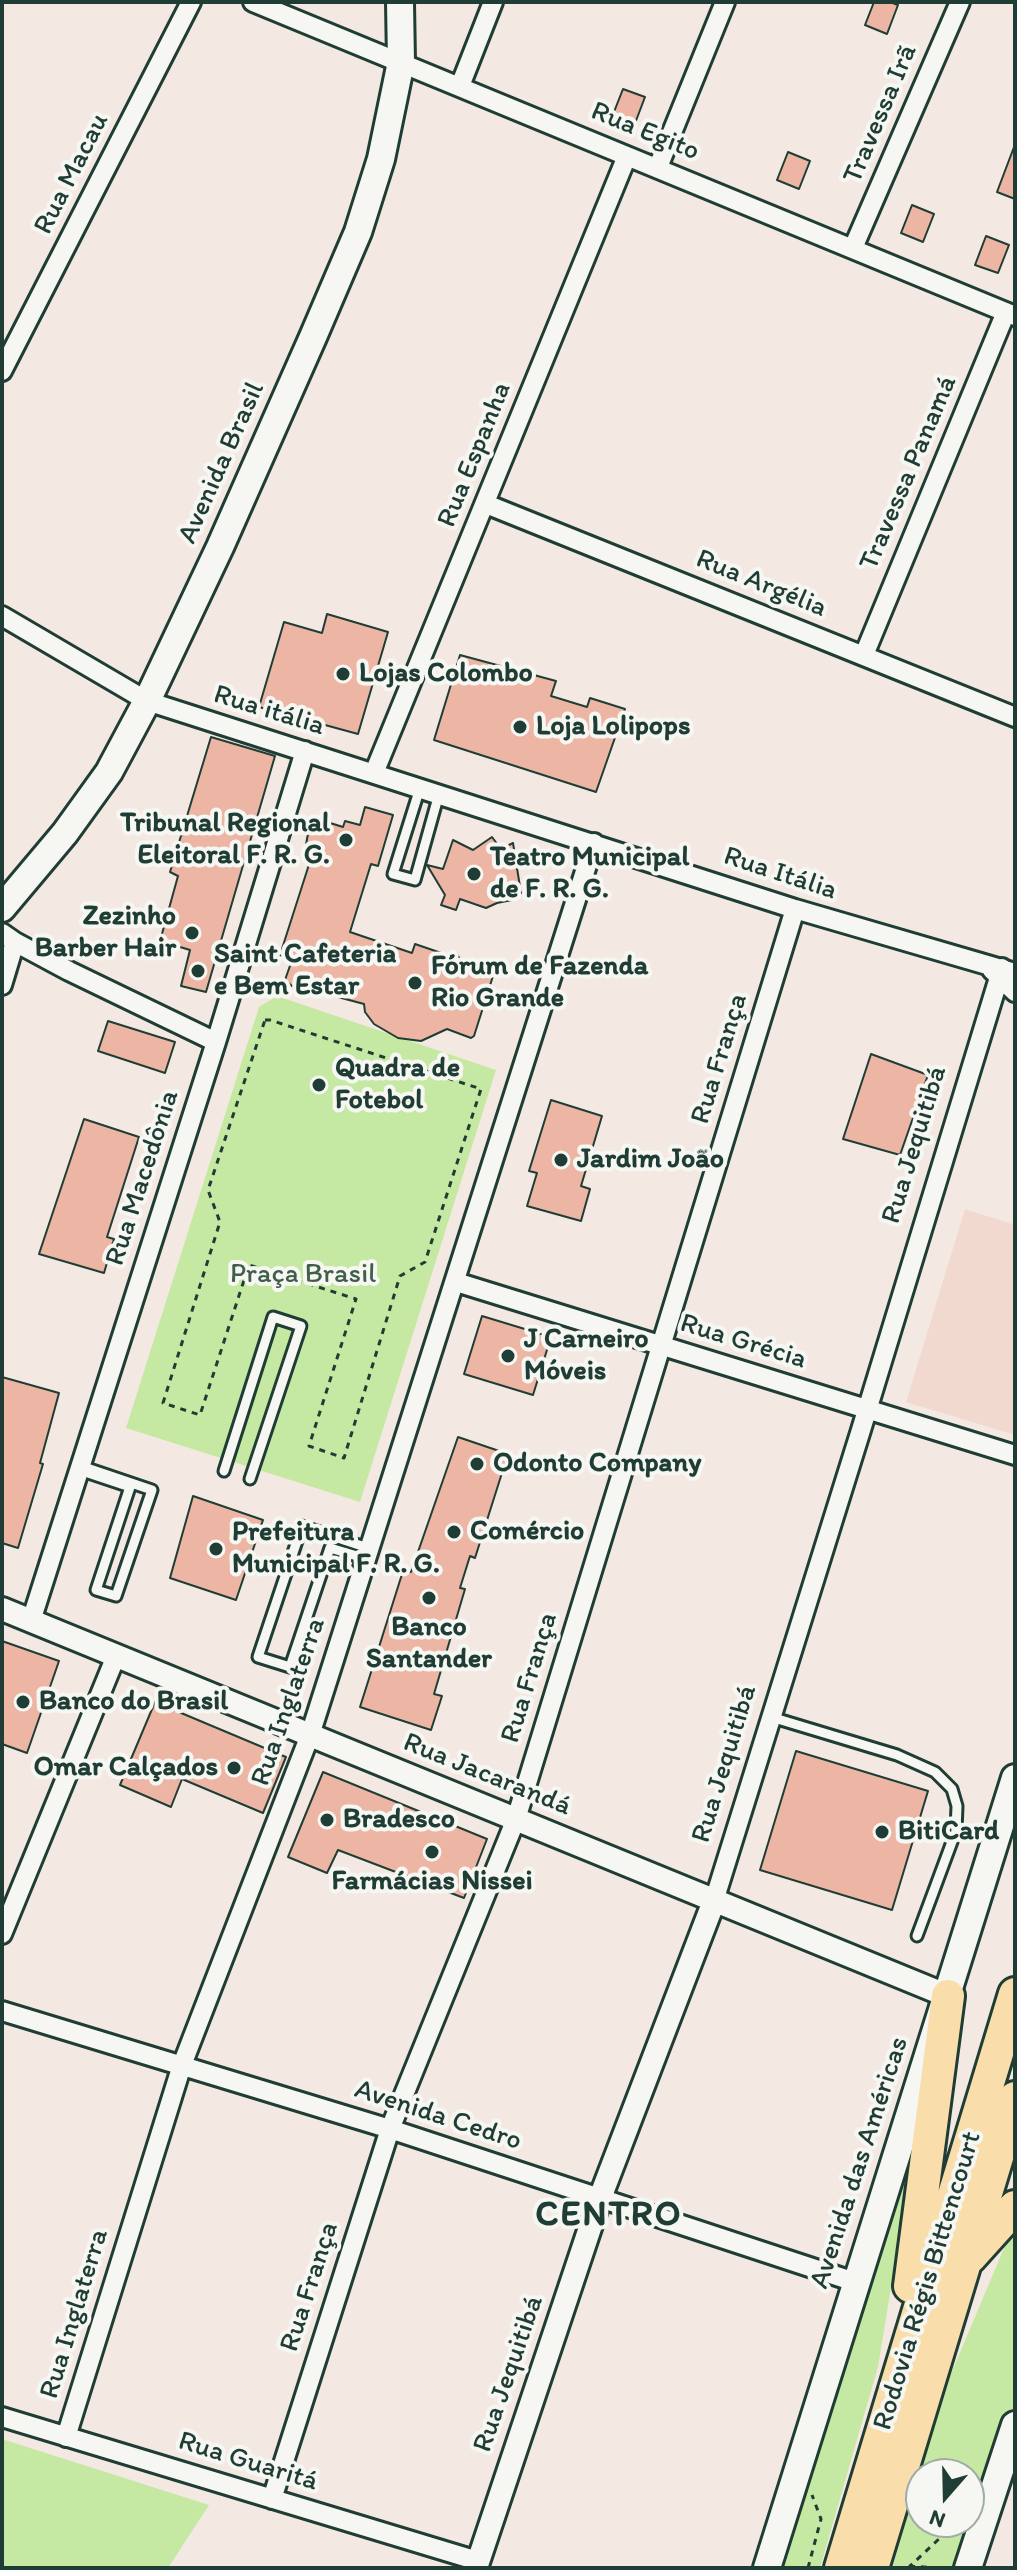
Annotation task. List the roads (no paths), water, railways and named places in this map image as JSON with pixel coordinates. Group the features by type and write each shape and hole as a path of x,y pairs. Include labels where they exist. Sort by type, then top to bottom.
{"highway":[{"name":"Rodovia Régis Bittencourt","path":"841,2568 1015,1994"},
{"path":"898,2380 948,1996"},
{"name":"Rodovia Régis Bittencourt","path":"872,2568 1015,2098"},
{"path":"963,2265 1015,2207"}],"main road":[{"name":"Avenida Brasil","path":"2,908 65,833 109,772 147,701 226,533 358,232 381,159 401,62 400,2"},
{"name":"Avenida das Américas","path":"767,2568 1015,1778"},
{"path":"968,2568 1015,2425"}],"street":[{"name":"Rua Macau","path":"4,361 191,2"},
{"name":"Rua Egito","path":"253,2 1010,314"},
{"path":"460,86 493,2"},
{"path":"658,167 725,2"},
{"name":"Travessa Irã","path":"853,248 960,2"},
{"name":"Rua Espanha","path":"374,773 627,156"},
{"name":"Travessa Panamá","path":"864,655 1010,314"},
{"name":"Rua Argélia","path":"486,504 1015,717"},
{"name":"Rua itália","path":"2,616 147,701 374,773"},
{"name":"Rua Macedônia","path":"31,1621 216,1042 305,751"},
{"name":"Rua Itália","path":"374,773 795,909 1001,971 1015,992"},
{"name":"Rua Inglaterra","path":"66,2437 182,2065 310,1735 594,843"},
{"name":"Rua França","path":"272,2499 390,2129 516,1819 795,909"},
{"path":"2,985 8,938 216,1042"},
{"name":"Rua Jequitibá","path":"477,2564 600,2198 714,1901 1001,971"},
{"name":"Rua Grécia","path":"456,1282 1015,1455"},
{"name":"Rua Jacarandá","path":"2,1609 948,1996"},
{"path":"2,1934 116,1656"},
{"name":"Avenida Cedro","path":"2,2011 390,2129 855,2282"},
{"name":"Rua Guaritá","path":"2,2417 477,2564"}],"lane":[{"path":"420,788 393,874 415,880 439,794"},
{"path":"224,1471 273,1317 301,1326 250,1479"},
{"path":"80,1468 152,1490 116,1596 96,1590 130,1487 80,1468"},
{"path":"302,1526 369,1554 330,1548 290,1667 258,1657 302,1526"},
{"path":"771,1717 897,1755 935,1772 952,1789 957,1806 956,1831 917,1936"}],"place":[{"name":"Lojas Colombo","path":"343,674"},
{"name":"Loja Lolipops","path":"520,727"},
{"name":"Tribunal Regional Eleitoral F. R. G.","path":"346,840"},
{"name":"Teatro Municipal de F. R. G.","path":"474,874"},
{"name":"Zezinho Barber Hair","path":"192,933"},
{"name":"Saint Cafeteria e Bem Estar","path":"198,971"},
{"name":"Fórum de Fazenda Rio Grande","path":"415,983"},
{"name":"Quadra de Fotebol","path":"319,1085"},
{"name":"Jardim João","path":"561,1160"},
{"name":"J Carneiro Móveis","path":"508,1356"},
{"name":"Odonto Company","path":"477,1464"},
{"name":"Comércio","path":"454,1532"},
{"name":"Prefeitura Municipal F. R. G.","path":"216,1549"},
{"name":"Banco Santander","path":"429,1598"},
{"name":"Banco do Brasil","path":"23,1702"},
{"name":"Omar Calçados","path":"234,1768"},
{"name":"Bradesco","path":"327,1820"},
{"name":"BitiCard","path":"882,1832"},
{"name":"Farmácias Nissei","path":"432,1852"}],"district":[{"name":"CENTRO","path":"609,2216"}],"park label":[{"name":"Praça Brasil","path":"303,1275"}]}
